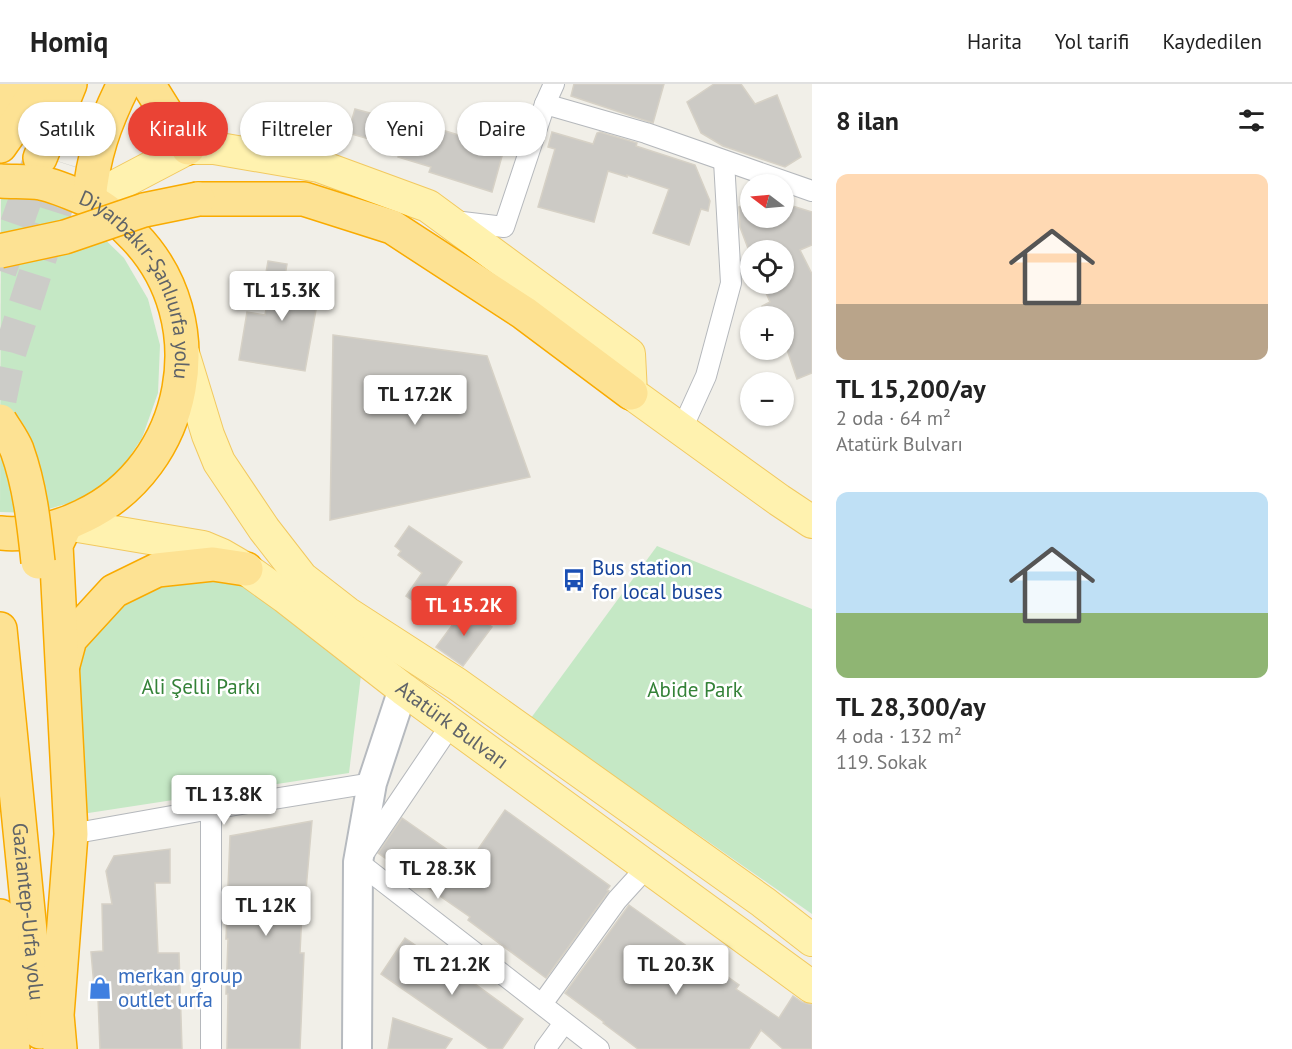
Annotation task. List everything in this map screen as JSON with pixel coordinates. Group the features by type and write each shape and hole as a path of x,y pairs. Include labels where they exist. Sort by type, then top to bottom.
{"highway":[{"path":"0,103 20,84"},
{"path":"0,146 40,84"},
{"path":"70,84 55,162 106,84"},
{"path":"89,200 92,170 107,118 124,84"},
{"path":"148,84 159,102"},
{"name":"Diyarbakır-Şanlıurfa yolu","path":"0,181 41,183 89,200 120,221 146,248 166,280 178,315 183,352 180,391 168,428 149,462 123,490 96,510 66,524 13,535 0,533"},
{"path":"0,250 65,237 144,210 198,199 304,199 392,227 524,313 631,393"},
{"path":"0,422 16,448 34,519 38,562 60,1049"},
{"path":"57,1015 71,834 56,545 66,524"},
{"path":"62,669 70,639 114,591 157,570 213,564 246,569"},
{"name":"Gaziantep-Urfa yolu","path":"0,629 42,1049"},
{"name":"Gaziantep-Urfa yolu","path":"0,916 13,1049"}],"main road":[{"path":"228,150 319,166 428,206 628,354 631,393 812,522"},
{"path":"89,200 173,156"},
{"path":"183,352 208,435 219,462 264,529 302,578 347,613 457,684 812,940"},
{"name":"Atatürk Bulvarı","path":"66,524 203,547 246,569 404,689 812,987"}],"street":[{"path":"546,102 555,84"},
{"path":"547,105 646,133 812,191"},
{"path":"446,220 504,227 528,156"},
{"path":"681,430 706,376 731,283 724,161"},
{"path":"357,1049 358,862 372,783 404,689"},
{"path":"358,862 452,723"},
{"path":"71,834 372,783"},
{"path":"211,809 211,1049"},
{"path":"358,862 599,1049"},
{"path":"542,1004 617,900 647,867"},
{"path":"545,1049 564,1023"}],"green space":[{"path":"1,195 47,204 90,225 124,258 148,299 160,345 158,393 142,438 118,474 83,499 35,513 0,512"},
{"name":"Abide Park","path":"657,546 812,609 812,914 531,718"},
{"name":"Ali Şelli Parkı","path":"236,578 361,675 349,773 82,814 77,659 120,606 164,583"}],"building":[{"path":"574,84 664,84 653,123 571,96"},
{"path":"714,84 741,84 755,104 777,95 801,157 785,167 723,146 701,133 687,102"},
{"path":"355,109 365,112 365,138 353,134"},
{"path":"445,131 457,135 457,156 502,156 492,192 429,172 431,167 398,157 445,156"},
{"path":"552,132 593,144 597,133 600,132 695,165 710,201 708,211 701,209 689,245 653,233 669,189 627,175 627,177 608,171 594,222 538,207 555,149 548,147"},
{"path":"794,206 812,212 812,245 800,250 812,274 812,373 797,379 791,360 794,360 794,306 762,306 770,302 766,294 794,294 794,240 745,240 740,228 794,228"},
{"path":"268,261 287,264 285,276 321,282 305,371 239,360 247,312 265,315 270,285 264,284"},
{"path":"333,335 487,356 530,477 330,520"},
{"path":"409,526 462,562 428,611 406,596 422,573 398,555 401,551 395,546"},
{"path":"465,608 492,627 463,666 436,647"},
{"path":"505,810 610,886 607,890 609,891 546,978 468,920 470,917 378,853 402,818 468,864"},
{"path":"312,821 306,890 303,890 300,953 304,953 300,1049 227,1049 228,939 226,939 230,836"},
{"path":"170,849 170,883 155,883 158,953 179,953 182,1049 100,1049 98,998 95,998 91,952 103,951 102,904 112,904 106,871 114,856"},
{"path":"629,905 739,985 736,989 779,1018 793,996 812,1005 812,1049 783,1049 761,1030 749,1049 638,1049 603,1023 565,993"},
{"path":"405,938 456,973 457,971 523,1019 502,1049 489,1049 381,974"},
{"path":"393,1018 452,1039 445,1049 388,1049"}],"tunnel":[{"path":"0,271 40,158"},
{"path":"0,400 10,352 70,165"}],"place":[{"name":"Bus station for local buses","path":"574,580"},
{"name":"merkan group outlet urfa","path":"100,988"}]}
